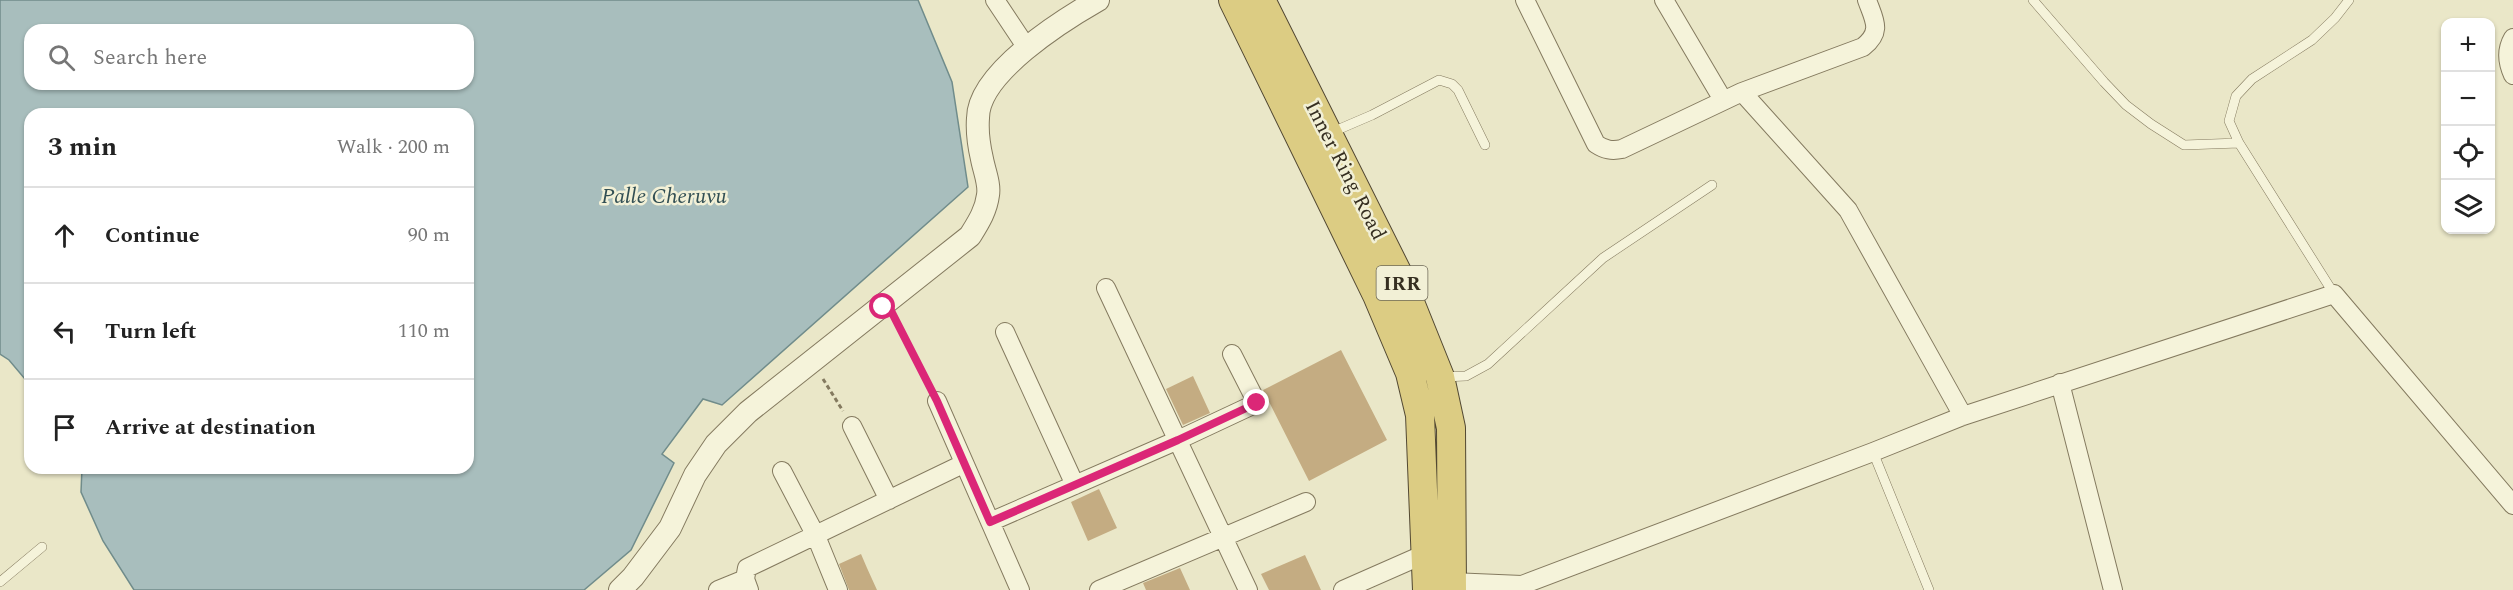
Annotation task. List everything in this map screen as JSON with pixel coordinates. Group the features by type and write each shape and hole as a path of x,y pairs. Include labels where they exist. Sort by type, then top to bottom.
{"highway":[{"name":"Inner Ring Road","path":"1233,0 1377,296 1410,373 1420,415 1426,553 1444,587"},
{"name":"Inner Ring Road","path":"1261,0 1401,280 1440,377 1451,428 1444,587"}],"street":[{"path":"995,0 1027,48"},
{"path":"620,590 633,577 670,528 695,476 717,444 748,412 970,236 981,219 989,193 981,157 977,116 989,86 1027,48 1062,20 1098,0"},
{"path":"1525,0 1596,144 1604,149 1622,149 1723,100 1863,47 1871,40 1876,25 1868,0"},
{"path":"1664,0 1723,100"},
{"path":"2513,38 2507,47 2509,67 2513,75"},
{"path":"1742,92 1848,210 1963,416"},
{"path":"1106,288 1248,590"},
{"path":"1444,587 1522,585 1963,416 2334,294 2513,505"},
{"path":"1005,332 1075,485"},
{"path":"990,522 1257,403 1232,354"},
{"path":"2060,383 2113,590"},
{"path":"937,401 1020,590"},
{"path":"852,426 889,500"},
{"path":"718,590 747,585 747,568 963,464"},
{"path":"782,471 816,536 838,590"},
{"path":"1099,590 1223,535 1305,502"},
{"path":"1343,590 1426,553"}],"lane":[{"path":"2033,0 2104,82 2126,105 2151,124 2184,145 2239,143"},
{"path":"2334,294 2239,143 2229,121 2236,96 2252,78 2312,40 2336,18 2349,0"},
{"path":"1328,134 1372,116 1439,80 1452,84 1458,90 1485,145"},
{"path":"1440,377 1466,376 1488,364 1603,258 1712,185"},
{"path":"1873,452 1929,590"},
{"path":"0,582 42,547"}],"path":[{"path":"887,303 937,401"},
{"path":"812,362 852,426"}],"water":[{"name":"Palle Cheruvu","path":"0,0 918,0 952,82 968,187 722,405 703,399 662,454 674,463 631,550 584,590 134,590 103,541 81,492 82,474 474,474 474,108 24,108 24,378 9,360 0,354"}],"building":[{"path":"1341,350 1387,440 1309,481 1263,390"},
{"path":"1193,376 1210,413 1183,425 1166,389"},
{"path":"1099,489 1117,528 1088,541 1071,502"},
{"path":"861,554 877,590 849,590 839,564"},
{"path":"1305,555 1321,590 1269,590 1261,574"},
{"path":"1180,568 1190,590 1146,590 1143,583"}],"route":[{"path":"883,307 887,303 937,401 990,522 1257,403"}]}
